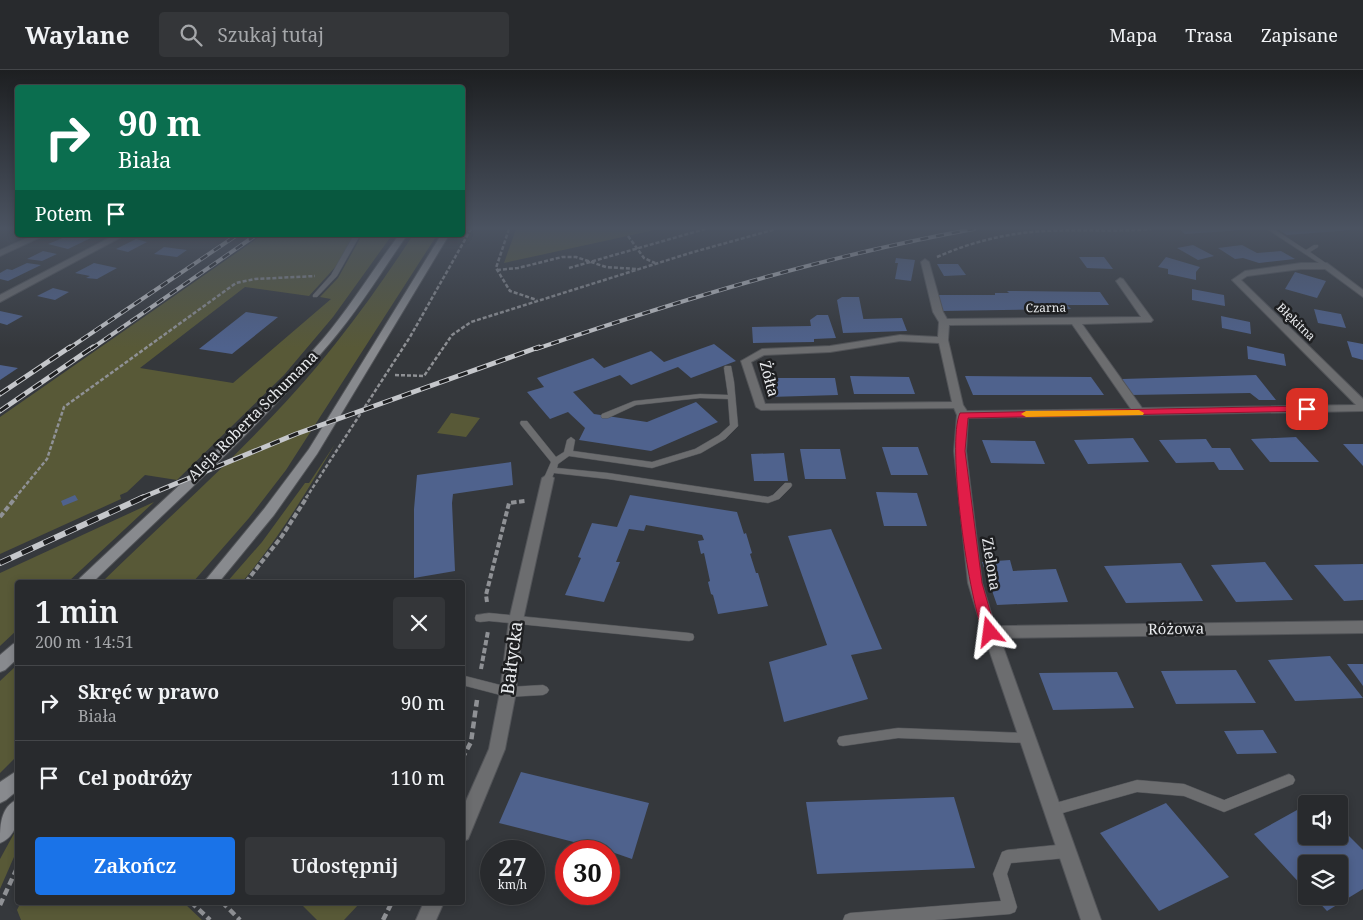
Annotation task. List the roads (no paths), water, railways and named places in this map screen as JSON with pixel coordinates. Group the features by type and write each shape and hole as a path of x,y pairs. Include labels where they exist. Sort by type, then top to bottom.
{"main road":[{"name":"Aleja Roberta Schumana","path":"87,580 266,406 326,342 380,269"},
{"path":"213,580 269,512 312,451 424,269"},
{"path":"0,665 15,651"},
{"path":"0,794 15,781"},
{"path":"0,834 15,812"}],"street":[{"path":"0,299 57,269"},
{"name":"Zielona","path":"927,269 938,312 944,322 943,340 961,410 960,451 976,583 990,632 1091,920"},
{"name":"Błękitna","path":"1281,269 1245,274 1236,280 1363,406"},
{"path":"1330,269 1363,294"},
{"name":"Czarna","path":"944,322 1148,320 1120,281"},
{"path":"1075,321 1140,413"},
{"name":"Żółta","path":"943,340 900,338 830,349 762,352 746,361 761,407 961,410"},
{"path":"961,410 1140,413 1363,406"},
{"name":"Bałtycka","path":"465,826 498,749 508,692 516,620 551,470"},
{"name":"Różowa","path":"990,632 1363,627"},
{"path":"426,920 433,905"}],"lane":[{"path":"315,296 337,269"},
{"path":"568,453 652,465 698,451 722,437 734,426 730,397 733,387 728,368"},
{"path":"605,416 634,403 700,396 730,397"},
{"path":"524,423 551,470"},
{"path":"551,470 568,453 571,440"},
{"path":"551,470 608,476 768,500 776,497 788,485"},
{"path":"480,618 689,637"},
{"path":"465,680 508,692 543,690"},
{"path":"842,741 898,733 1027,738"},
{"path":"1052,810 1137,786 1184,790 1224,806 1289,780"},
{"path":"850,920 1010,906 1000,874 1008,857 1067,851"}],"railway":[{"path":"68,349 187,269"},
{"path":"91,349 207,269"},
{"path":"536,349 644,313 797,269"},
{"path":"0,394 70,347"},
{"path":"0,411 93,347"},
{"path":"141,498 296,434 539,347"},
{"path":"0,563 144,497"}]}
